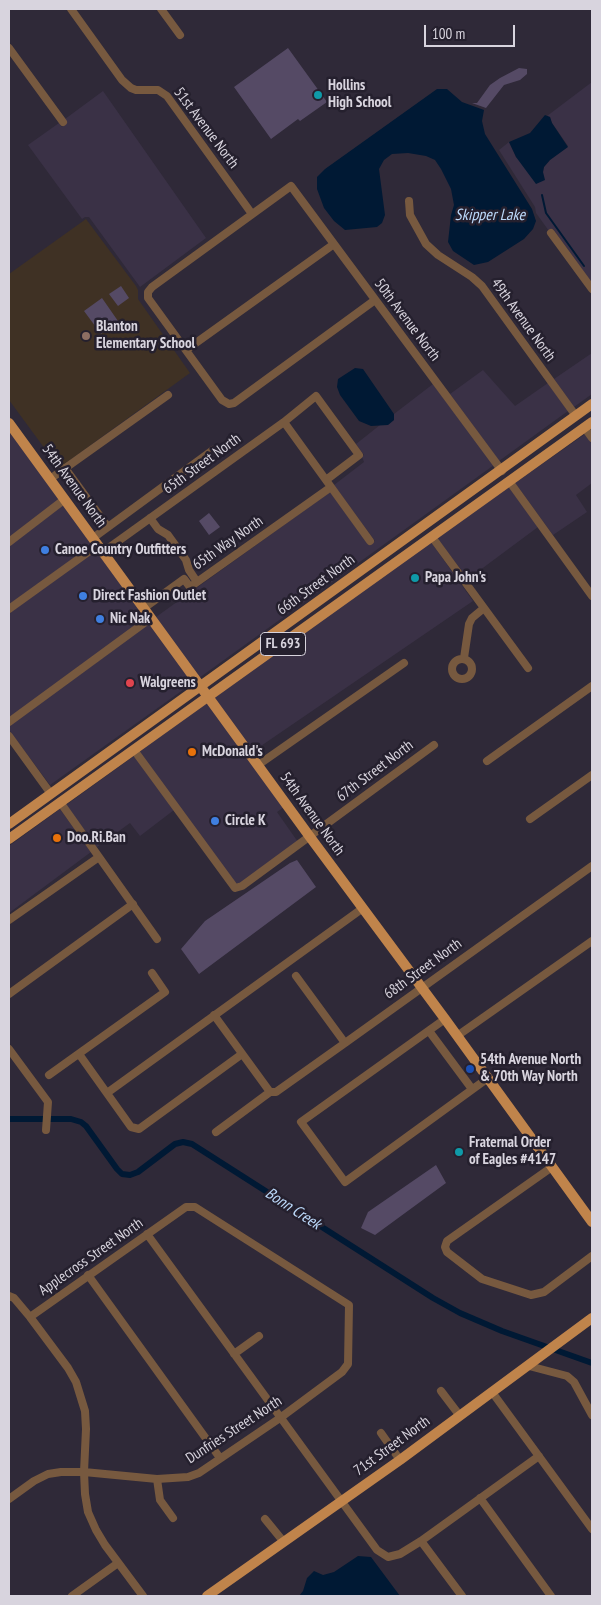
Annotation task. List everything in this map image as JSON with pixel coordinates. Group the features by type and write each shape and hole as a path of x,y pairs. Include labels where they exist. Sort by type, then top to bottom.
{"main road":[{"name":"66th Street North","path":"9,824 502,471 592,404"},
{"name":"54th Avenue North","path":"9,423 592,1222"},
{"name":"66th Street North","path":"9,838 363,587 588,424"},
{"path":"509,481 509,476 515,469 539,451 545,439"},
{"path":"454,521 464,506 497,481 502,475 502,471"},
{"path":"363,587 364,577 410,543 416,532"},
{"path":"330,610 330,602 348,588 351,578"},
{"path":"293,636 296,626 314,612 312,606"},
{"path":"60,802 62,796 98,767 105,755"},
{"path":"9,838 46,806 51,794"},
{"name":"71st Street North","path":"207,1596 400,1460 592,1318"}],"street":[{"name":"51st Avenue North","path":"71,9 122,80 131,88 158,90 167,96 252,214"},
{"path":"161,9 180,35"},
{"path":"9,48 63,122"},
{"name":"50th Avenue North","path":"252,214 291,186 502,471"},
{"name":"49th Avenue North","path":"409,201 410,215 426,244 438,255 472,277 482,286 576,416"},
{"path":"252,214 152,287 148,292 148,298 222,400 229,404 234,403 375,300"},
{"path":"551,233 592,289"},
{"path":"186,350 334,244"},
{"path":"50,479 168,395"},
{"name":"65th Street North","path":"98,545 150,518 284,422 316,396 360,455"},
{"path":"284,422 370,540"},
{"path":"588,424 592,438"},
{"path":"9,609 98,545 108,527 213,450"},
{"name":"65th Way North","path":"144,608 184,579 190,587 328,484 360,455"},
{"name":"54th Avenue North","path":"65,468 108,527"},
{"path":"509,481 592,596"},
{"path":"9,542 65,500"},
{"path":"150,518 158,529 168,535 186,560 189,570 197,582"},
{"path":"432,537 528,668"},
{"path":"464,658 472,618 484,608"},
{"path":"9,722 151,618"},
{"path":"258,765 404,663"},
{"path":"488,761 592,686"},
{"path":"9,736 51,794"},
{"name":"67th Street North","path":"134,750 235,888 242,886 434,745"},
{"path":"530,819 592,775"},
{"path":"60,802 157,939"},
{"path":"9,920 99,857"},
{"name":"68th Street North","path":"216,1132 270,1092 276,1092 592,866"},
{"path":"9,994 133,904"},
{"path":"107,1093 363,908"},
{"path":"457,1036 592,941"},
{"path":"49,1075 165,992 152,974"},
{"path":"296,976 345,1043"},
{"path":"214,1016 270,1092"},
{"path":"445,1019 301,1122 344,1182 488,1078"},
{"path":"429,1031 472,1089"},
{"path":"10,1053 48,1102 47,1128"},
{"path":"78,1054 131,1127 139,1129 242,1054"},
{"path":"552,1167 447,1241 445,1247 447,1252 482,1279 531,1295 544,1292 592,1256"},
{"name":"Applecross Street North","path":"30,1317 186,1207 195,1207 349,1306"},
{"path":"147,1234 376,1550 388,1557 400,1554 421,1540 539,1456"},
{"path":"88,1275 220,1458"},
{"path":"9,1296 14,1298 30,1317 68,1368 79,1389 85,1411 84,1472 88,1512 96,1530 143,1596"},
{"name":"Dunfries Street North","path":"9,1499 34,1481 48,1474 61,1472 157,1478 188,1477 199,1473 280,1418 342,1372 348,1364 349,1306"},
{"path":"234,1354 259,1336"},
{"path":"529,1366 567,1376 574,1382 592,1415"},
{"path":"441,1391 460,1416"},
{"path":"492,1392 592,1529"},
{"path":"381,1433 400,1460"},
{"path":"157,1478 160,1500 173,1518"},
{"path":"480,1498 551,1596"},
{"path":"265,1518 283,1541"},
{"path":"421,1540 462,1596"},
{"path":"72,1596 118,1563"}],"shaded area":[{"path":"288,48 327,102 300,121 298,119 271,139 234,87"},
{"path":"519,68 527,69 527,74 520,80 504,85 486,108 472,103 477,103 490,85"},
{"path":"592,82 592,283 553,229 549,231 536,213 535,207 499,150 509,142 516,157 543,172 544,167 550,160 568,146 550,117 547,116"},
{"path":"103,91 206,238 140,287 89,217 82,219 28,145 59,123 62,127 67,123 65,119"},
{"name":"Blanton Elementary School","path":"86,219 136,286 138,299 190,373 59,468 9,400 9,274"},
{"path":"121,286 129,298 118,306 109,294"},
{"path":"102,298 118,321 101,334 84,311"},
{"path":"592,353 592,394 574,407 554,379"},
{"path":"483,370 515,406 548,383 568,411 499,461 450,394"},
{"path":"433,384 494,465 199,678 156,617 330,492 369,545 375,541 334,485 364,462 362,457 364,455 356,444 380,425 389,424 394,420 394,414"},
{"path":"9,429 60,499 9,538"},
{"path":"585,434 592,444 592,483 576,495 587,512 553,535 515,483"},
{"path":"509,487 538,527 468,579 437,538"},
{"path":"64,504 93,544 9,606 9,546"},
{"path":"209,513 220,527 209,535 199,521"},
{"path":"431,542 473,601 255,750 259,761 214,698"},
{"path":"97,549 147,617 9,718 9,613"},
{"path":"150,623 194,682 50,785 9,730 9,726"},
{"path":"208,702 284,807 277,812 298,842 241,883 236,884 139,752"},
{"path":"134,756 174,810 140,836 130,823 97,847 66,805"},
{"path":"60,809 91,852 9,913 9,846"},
{"path":"297,860 316,887 199,974 181,949 205,921"},
{"path":"436,1165 446,1183 375,1235 361,1228 368,1212"}],"water":[{"name":"Skipper Lake","path":"437,89 447,89 462,102 484,110 482,121 485,134 532,209 536,221 533,229 524,239 488,262 474,265 453,251 448,242 454,205 451,189 435,160 426,156 408,153 392,154 384,160 379,169 385,215 382,223 377,227 345,230 334,221 324,208 317,189 317,177 325,169"},
{"path":"545,115 550,117 568,147 550,160 544,167 545,180 536,184 516,157 509,142 530,133"},
{"path":"355,368 363,369 394,414 394,420 388,425 371,426 359,421 340,395 337,387 338,379"},
{"path":"358,1556 371,1557 400,1596 299,1596 303,1591 307,1578 314,1571 323,1575 334,1572"}],"waterway":[{"path":"542,195 546,213 584,266"},
{"name":"Bonn Creek","path":"9,1119 71,1119 81,1122 122,1174 130,1175 138,1172 175,1144 183,1142 192,1144 433,1298 460,1313 502,1331 592,1363"}],"place":[{"name":"Hollins High School","path":"318,95"},
{"name":"Blanton Elementary School","path":"86,336"},
{"name":"Canoe Country Outfitters","path":"45,550"},
{"name":"Papa John's","path":"415,578"},
{"name":"Direct Fashion Outlet","path":"83,596"},
{"name":"Nic Nak","path":"100,619"},
{"name":"Walgreens","path":"130,683"},
{"name":"McDonald's","path":"192,752"},
{"name":"Circle K","path":"215,821"},
{"name":"Doo.Ri.Ban","path":"57,838"},
{"name":"54th Avenue North & 70th Way North","path":"470,1069"},
{"name":"Fraternal Order of Eagles #4147","path":"459,1152"}]}
